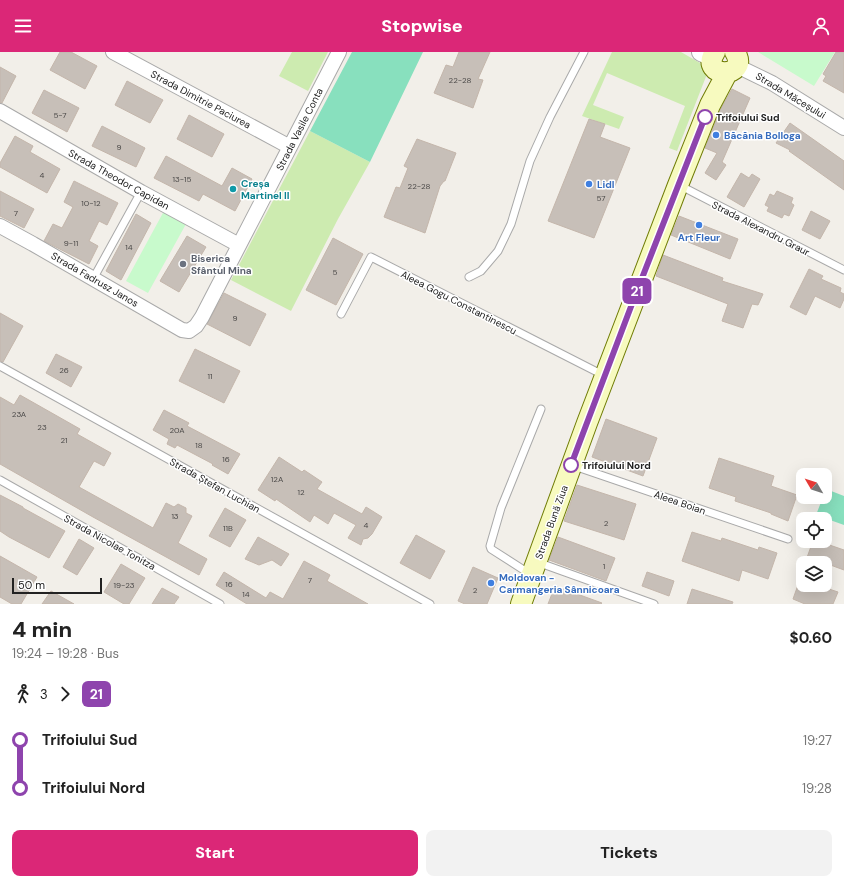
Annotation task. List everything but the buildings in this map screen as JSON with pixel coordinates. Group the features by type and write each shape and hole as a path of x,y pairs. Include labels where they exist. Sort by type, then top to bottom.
{"main road":[{"name":"Strada Bună Ziua","path":"521,604 534,568 576,466 605,376 710,105 724,58"}],"street":[{"name":"Strada Dimitrie Paciurea","path":"113,52 290,146"},
{"name":"Strada Vasile Conta","path":"189,331 196,326 202,317 339,52"},
{"name":"Strada Măceșului","path":"724,58 772,83 844,128"},
{"name":"Strada Theodor Capidan","path":"0,111 141,192 239,245"},
{"name":"Strada Fadrusz Janos","path":"0,226 182,330 189,331"}],"lane":[{"path":"469,277 481,271 498,251 510,224 530,161 550,117 584,52"},
{"name":"Strada Alexandru Graur","path":"678,185 844,270"},
{"path":"93,279 141,192"},
{"name":"Aleea Gogu Constantinescu","path":"341,314 371,257 605,376"},
{"name":"Strada Ștefan Luchian","path":"0,366 430,604"},
{"path":"541,409 501,508 490,546 491,549 534,568 654,604"},
{"name":"Aleea Boian","path":"576,466 788,539"},
{"name":"Strada Nicolae Tonitza","path":"0,480 220,604"}],"green space":[{"path":"292,52 328,52 308,91 279,76"},
{"path":"352,52 423,52 370,162 310,131"},
{"path":"612,52 681,52 700,63 707,74 677,151 669,148 685,106 607,73 593,105 624,117 619,129 582,116"},
{"path":"758,52 835,52 814,86"},
{"path":"310,131 370,162 338,219 291,311 231,280"},
{"path":"164,211 186,224 148,293 126,281"},
{"path":"832,491 844,496 844,525 832,521 832,512 817,512 820,504 832,504"}],"bus line":[{"name":"21","path":"571,465 705,117"}],"place":[{"name":"Trifoiului Sud","path":"705,117"},
{"name":"Băcănia Bolloga","path":"716,135"},
{"name":"Lidl","path":"589,184"},
{"name":"Creșa Martinel II","path":"233,189"},
{"name":"Art Fleur","path":"699,225"},
{"name":"Biserica Sfântul Mina","path":"183,264"},
{"name":"Trifoiului Nord","path":"571,465"},
{"name":"Moldovan - Carmangeria Sânnicoara","path":"491,583"}]}
